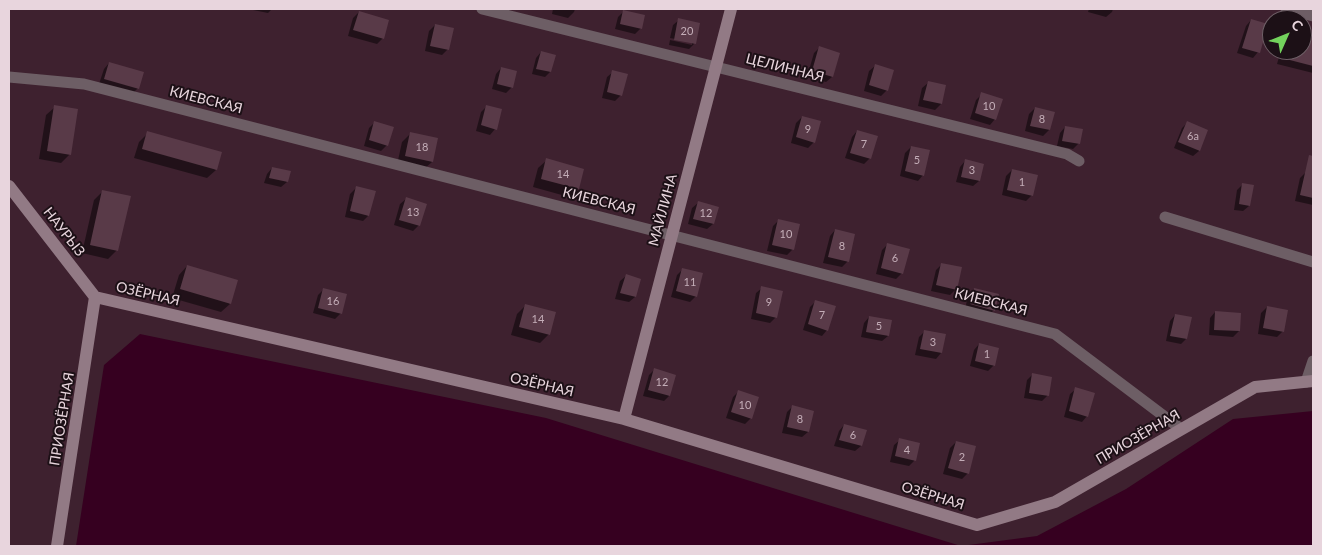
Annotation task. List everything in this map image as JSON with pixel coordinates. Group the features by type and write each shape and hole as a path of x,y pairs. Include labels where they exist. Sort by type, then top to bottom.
{"street":[{"name":"ЦЕЛИННАЯ","path":"482,9 1068,154 1079,161"},
{"name":"МАЙЛИНА","path":"624,419 731,9"},
{"path":"1286,9 1313,16"},
{"name":"КИЕВСКАЯ","path":"9,77 84,84 1054,334 1181,429"},
{"name":"НАУРЫЗ","path":"9,186 95,297"},
{"path":"1166,217 1313,262"},
{"name":"ОЗЁРНАЯ","path":"95,297 624,419 977,525"},
{"name":"ПРИОЗЁРНАЯ","path":"58,546 95,297"},
{"path":"1310,382 1313,361"},
{"name":"ПРИОЗЁРНАЯ","path":"977,525 1055,502 1255,387 1310,382"}],"shaded area":[{"path":"140,334 546,418 961,546 76,546 104,365"},
{"path":"1313,411 1313,546 961,546 1037,536 1126,489 1233,419"}],"building":[{"path":"623,10 645,15 642,29 620,24"},
{"path":"359,11 389,20 384,39 353,30"},
{"path":"678,18 700,23 696,44 674,40"},
{"path":"1251,19 1262,22 1262,46 1260,53 1242,48"},
{"path":"435,24 454,28 449,50 430,46"},
{"path":"1312,38 1313,38 1313,66 1290,60 1312,60"},
{"path":"819,46 840,53 833,77 812,71"},
{"path":"541,51 556,55 551,72 536,69"},
{"path":"109,62 144,72 139,89 104,79"},
{"path":"875,64 894,70 888,91 869,85"},
{"path":"501,67 517,71 513,88 497,84"},
{"path":"612,70 628,74 622,96 607,92"},
{"path":"928,81 946,85 942,104 923,100"},
{"path":"981,92 1003,99 996,120 975,113"},
{"path":"54,105 78,109 71,155 47,151"},
{"path":"486,105 502,109 497,130 481,125"},
{"path":"1035,107 1055,112 1050,130 1030,126"},
{"path":"802,116 821,121 815,143 796,137"},
{"path":"374,121 394,127 388,146 369,140"},
{"path":"1187,121 1208,130 1200,151 1178,142"},
{"path":"1065,126 1083,129 1080,144 1062,141"},
{"path":"857,130 878,136 871,159 850,153"},
{"path":"147,131 222,152 217,170 142,149"},
{"path":"410,132 438,138 433,162 405,156"},
{"path":"911,146 930,150 924,176 905,171"},
{"path":"1309,155 1313,156 1313,198 1300,195"},
{"path":"546,158 584,169 579,189 541,179"},
{"path":"965,159 984,164 980,181 961,177"},
{"path":"272,167 291,171 288,182 269,178"},
{"path":"1012,169 1038,175 1033,196 1007,190"},
{"path":"1242,183 1254,185 1250,206 1239,204"},
{"path":"356,186 376,191 369,216 350,211"},
{"path":"102,190 131,196 118,251 90,245"},
{"path":"406,197 427,204 420,226 399,220"},
{"path":"698,201 719,207 714,224 693,219"},
{"path":"778,219 800,224 794,250 772,245"},
{"path":"835,229 855,234 849,262 828,257"},
{"path":"887,243 910,249 903,274 881,268"},
{"path":"941,263 962,267 957,290 936,285"},
{"path":"187,265 238,280 231,304 180,289"},
{"path":"682,268 703,273 697,297 676,291"},
{"path":"626,274 641,279 636,297 620,293"},
{"path":"761,286 783,291 777,318 756,313"},
{"path":"323,288 347,294 342,314 318,308"},
{"path":"974,288 999,294 995,311 970,304"},
{"path":"815,300 836,306 828,331 808,324"},
{"path":"525,304 556,312 550,335 519,327"},
{"path":"1267,306 1288,310 1284,332 1263,328"},
{"path":"1215,311 1241,313 1240,331 1214,330"},
{"path":"1175,314 1192,317 1187,339 1170,336"},
{"path":"869,316 892,320 889,336 866,332"},
{"path":"924,330 946,334 942,353 920,349"},
{"path":"979,343 999,348 995,366 975,361"},
{"path":"654,368 676,375 670,396 648,390"},
{"path":"1032,373 1052,377 1049,396 1029,393"},
{"path":"1075,387 1095,393 1088,417 1069,411"},
{"path":"738,390 759,397 752,419 731,412"},
{"path":"792,405 814,411 809,432 787,427"},
{"path":"844,424 867,430 862,446 839,440"},
{"path":"899,438 920,443 916,461 895,456"},
{"path":"956,441 976,446 969,474 948,468"}]}
